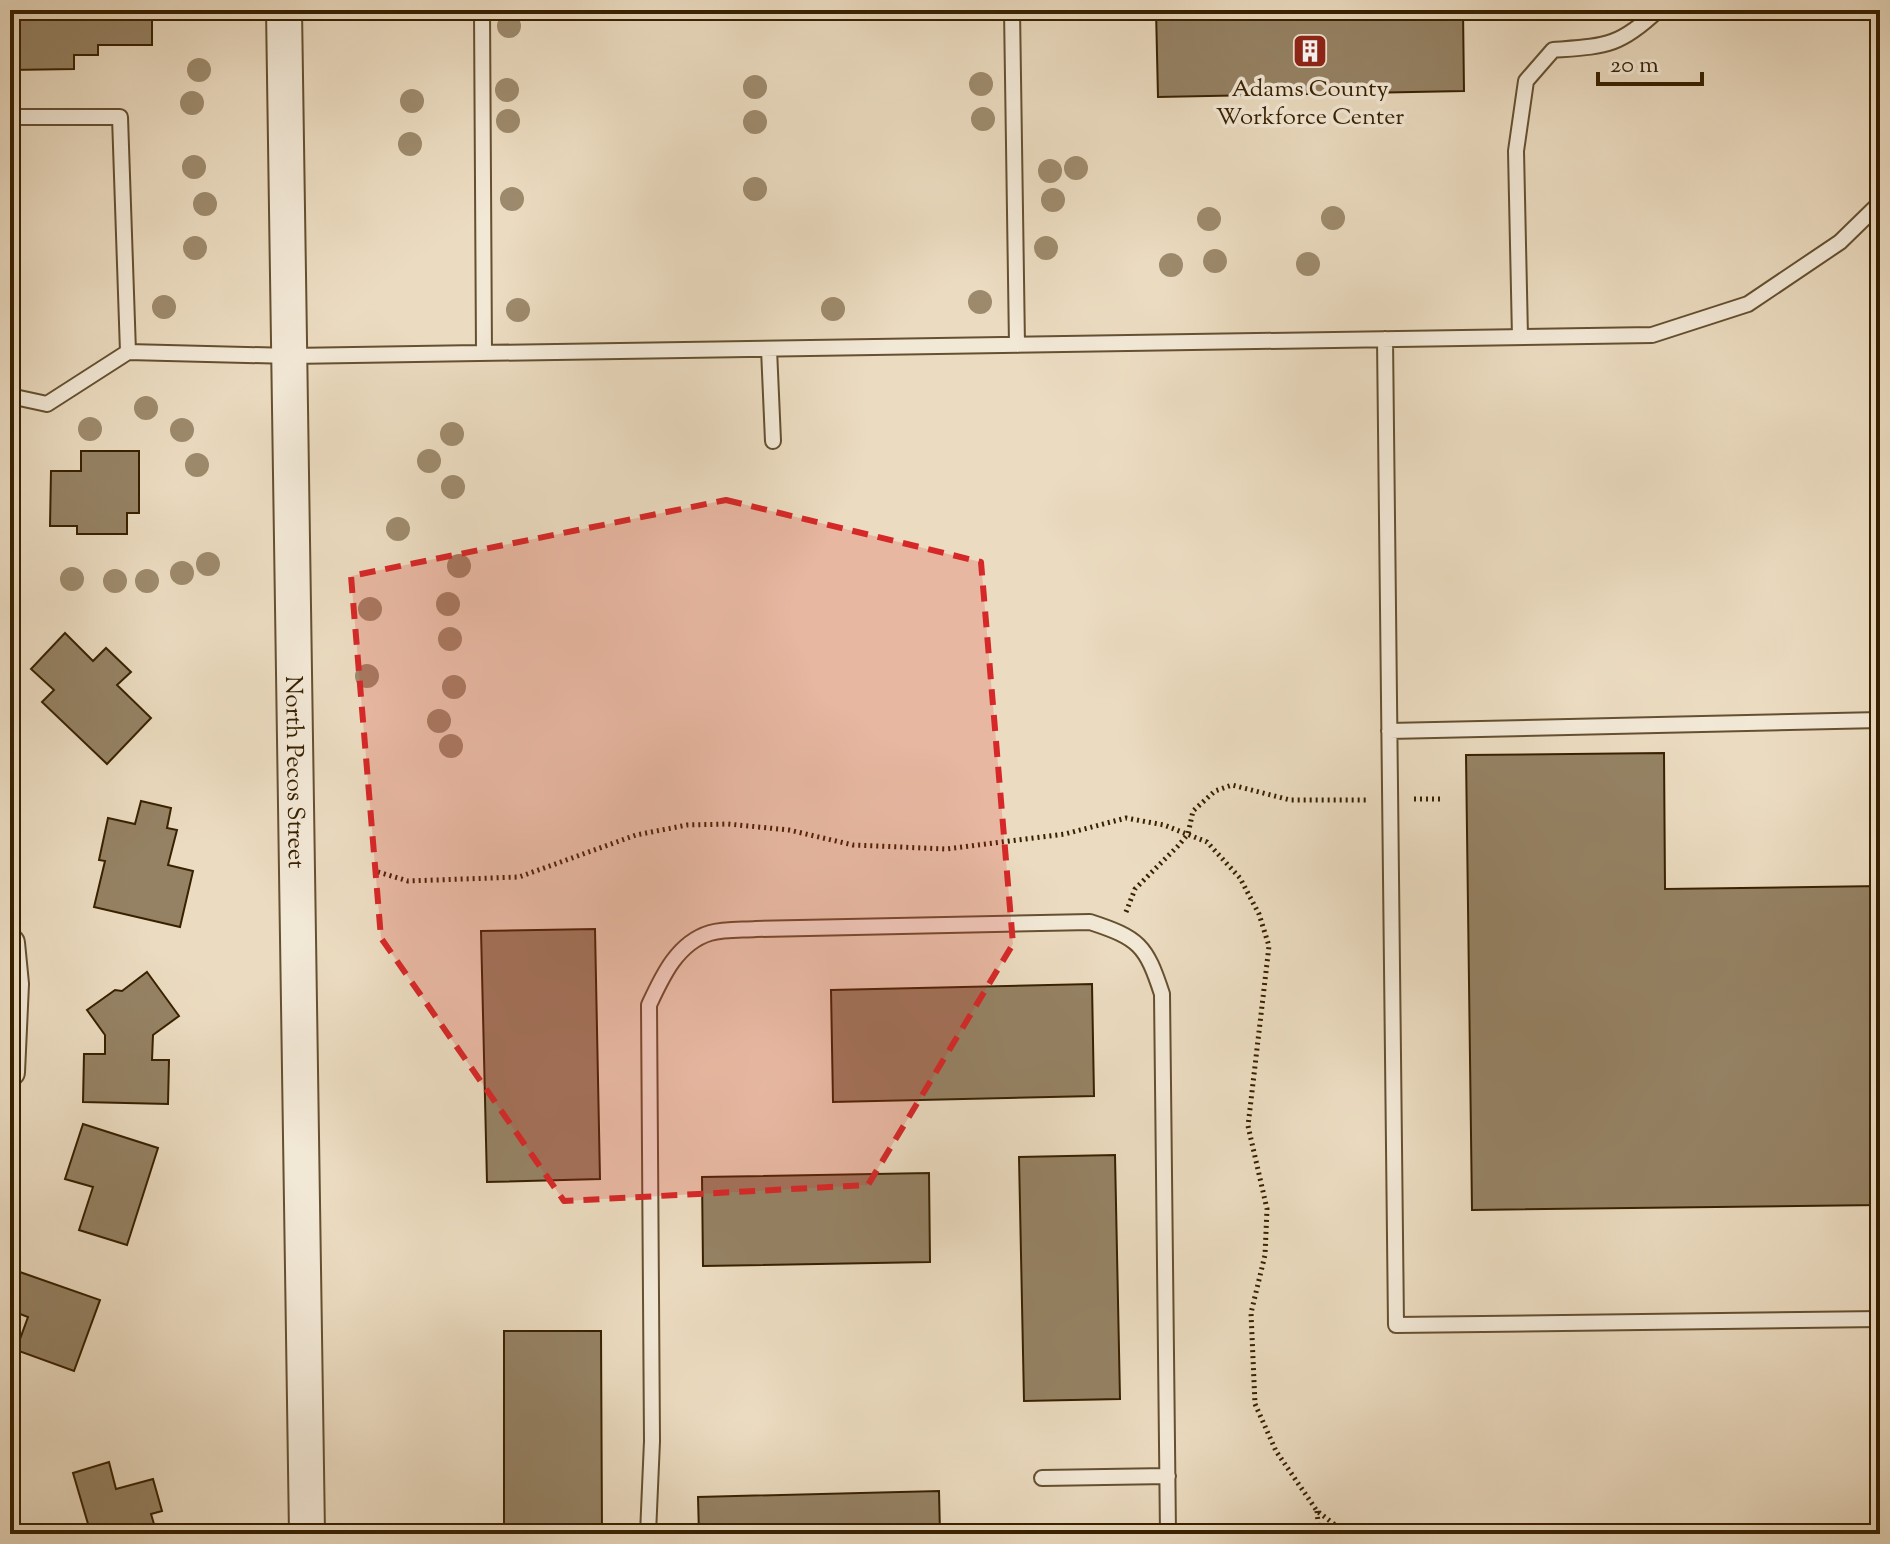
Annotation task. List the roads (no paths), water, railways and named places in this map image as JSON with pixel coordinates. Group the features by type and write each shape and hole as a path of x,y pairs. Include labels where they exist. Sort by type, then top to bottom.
{"street":[{"name":"North Pecos Street","path":"284,10 307,1534"},
{"path":"10,943 14,984 10,1072"}],"lane":[{"path":"482,10 484,353"},
{"path":"1012,10 1017,345"},
{"path":"1520,337 1516,151 1526,81 1553,50 1604,46 1636,31 1658,10"},
{"path":"10,117 120,117 128,352"},
{"path":"10,396 47,404 128,352 291,356 1652,335 1748,304 1840,242 1880,203"},
{"path":"1385,339 1396,1325 1880,1319"},
{"path":"769,349 773,441"},
{"path":"1389,731 1880,720"},
{"path":"648,1534 652,1441 649,1005 667,966 688,946 709,933 756,929 1090,922 1122,932 1143,947 1153,965 1162,994 1168,1534"},
{"path":"1042,1478 1168,1476"}],"place":[{"name":"Adams County Workforce Center","path":"1310,51"}]}
